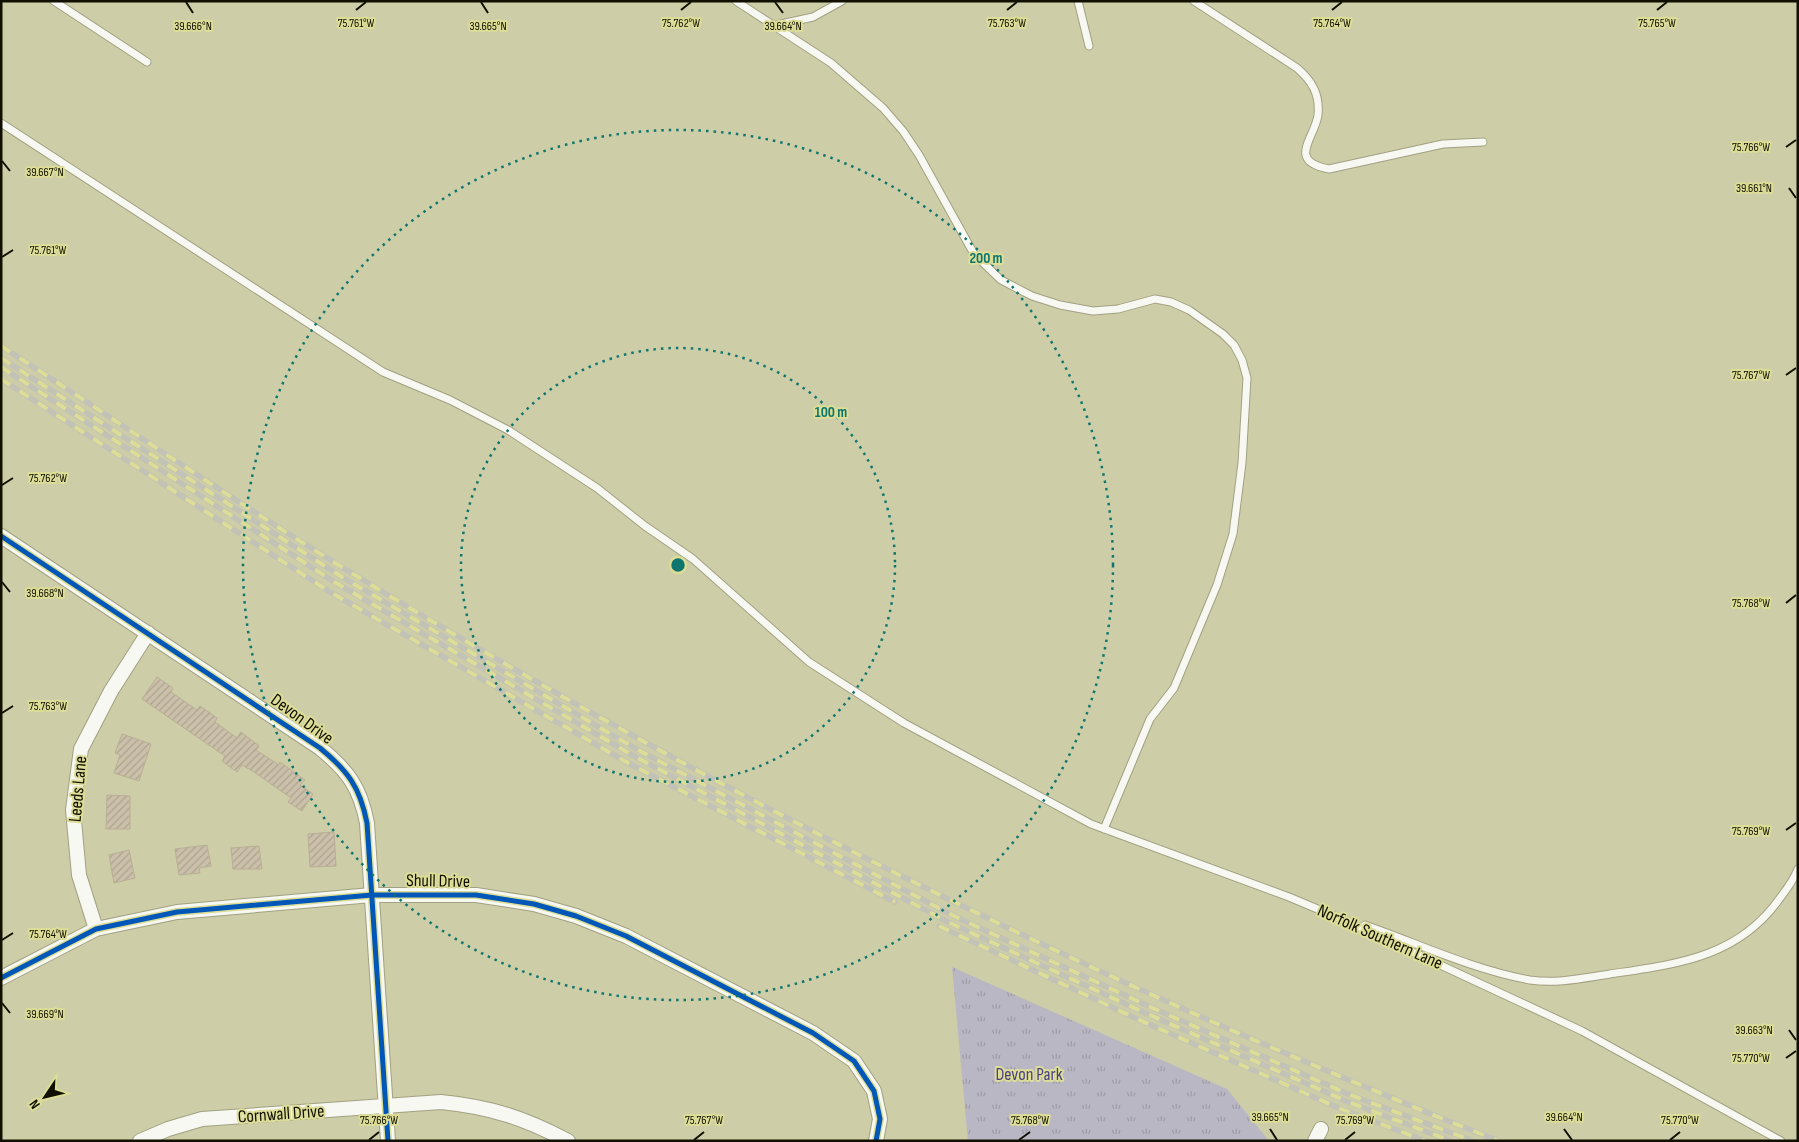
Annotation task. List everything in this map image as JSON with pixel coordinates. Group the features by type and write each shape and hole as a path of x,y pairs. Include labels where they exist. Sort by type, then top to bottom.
{"street":[{"name":"Devon Drive","path":"1,536 256,703 320,748 343,767 363,802 372,895 388,1141"},
{"name":"Leeds Lane","path":"96,929 79,875 72,810 81,749 111,691 148,633"},
{"name":"Shull Drive","path":"1,978 96,929 176,912 372,895 476,895 534,904 576,916 626,936 813,1033 854,1061 874,1091 880,1119 876,1141"},
{"name":"Cornwall Drive","path":"140,1141 168,1128 202,1120 441,1102 479,1106 510,1114 568,1141"}],"lane":[{"path":"54,1 147,62"},
{"path":"736,1 831,63 883,108 918,155 974,254 1001,280 1032,296 1060,305 1094,311 1118,309 1155,299 1171,302 1188,310 1223,334 1234,345 1242,360 1246,378 1242,463 1233,534 1218,585 1174,688 1150,719 1104,829"},
{"path":"772,26 813,16 842,1"},
{"path":"1078,1 1089,46"},
{"path":"1194,1 1297,68 1311,80 1318,96 1318,117 1305,148 1307,159 1317,167 1328,169 1443,144 1484,142"},
{"name":"Norfolk Southern Lane","path":"1,124 382,372 450,400 493,422 597,488 650,530 693,559 810,662 867,700 1061,809 1104,829 1346,920 1582,1031 1781,1141"},
{"path":"1289,897 1491,971 1532,980 1554,982 1674,965 1705,956 1726,946 1760,923 1786,890 1798,869"}],"green space":[{"name":"Devon Park","path":"952,967 1227,1089 1269,1141 968,1141"}],"building":[{"path":"157,677 173,688 171,692 197,710 200,706 217,718 215,722 237,738 241,732 259,746 256,750 279,765 280,762 305,780 300,785 313,794 302,811 288,802 291,798 254,772 242,765 237,772 222,761 225,756 142,699"},
{"path":"122,734 151,744 139,781 114,773 120,755 115,753"},
{"path":"107,795 130,796 130,829 106,829"},
{"path":"334,832 336,866 310,867 308,834"},
{"path":"207,845 211,866 199,868 200,873 179,875 175,849"},
{"path":"259,846 262,869 233,869 231,848"},
{"path":"129,850 135,878 114,883 109,855"}],"railway":[{"path":"1,346 345,569 566,699 678,760 906,878 1137,988 1254,1040 1499,1141"},
{"path":"1,358 342,577 638,750 954,916 1146,1005 1348,1094 1473,1141"},
{"path":"1,367 336,583 634,756 950,923 1143,1012 1346,1101 1451,1141"},
{"path":"1,379 330,592 630,764 895,902"},
{"path":"939,926 1135,1018 1341,1109 1426,1141"}],"cycle path":[{"path":"1,536 320,748 338,764 351,781 361,799 367,823 388,1141"},
{"path":"1,978 96,929 177,912 372,895 476,895 534,904 576,916 626,936 813,1033 854,1061 874,1091 880,1119 876,1141"}]}
